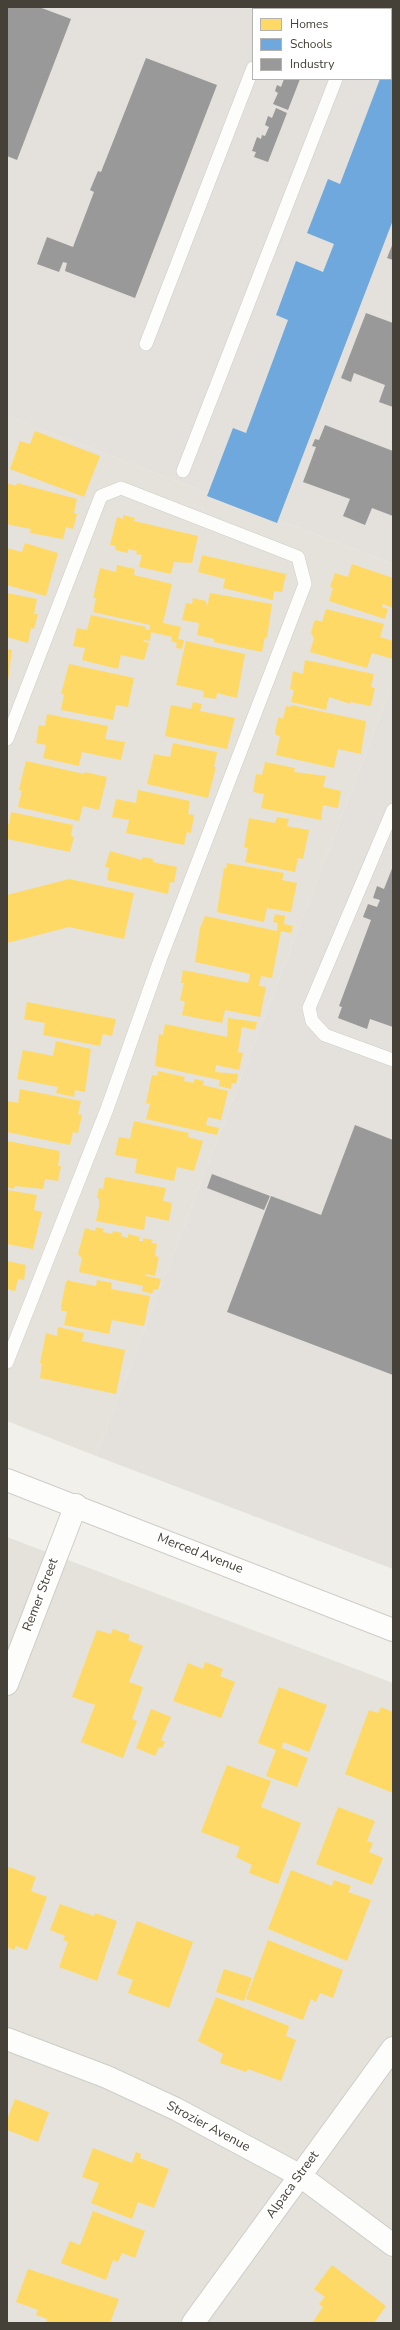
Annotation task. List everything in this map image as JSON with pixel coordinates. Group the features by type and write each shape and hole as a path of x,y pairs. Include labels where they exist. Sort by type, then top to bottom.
{"street":[{"name":"Merced Avenue","path":"7,1480 393,1630"},
{"name":"Remer Street","path":"7,1684 76,1506"},
{"name":"Strozier Avenue","path":"7,2039 107,2077 176,2109 300,2175 393,2245"},
{"name":"Alpaca Street","path":"193,2323 393,2048"}],"lane":[{"path":"146,344 252,71"},
{"path":"183,471 336,80"},
{"path":"7,739 100,496 121,488 298,557 305,584 160,960 107,1109 7,1362"},
{"path":"393,810 309,1008 312,1021 325,1036 393,1060"}],"shaded area":[{"path":"7,7 393,7 393,564 7,416"},
{"path":"7,416 393,564 393,682 96,1456 7,1421"},
{"path":"393,682 393,1569 96,1456"},
{"path":"7,1537 393,1683 393,2323 7,2323"}],"building: Homes":[{"path":"35,431 100,456 84,497 10,469 20,441 30,444"},
{"path":"7,483 16,486 17,483 77,499 74,513 77,514 73,529 66,527 63,539 30,533 31,529 10,525 7,523"},
{"path":"123,515 135,518 134,521 198,536 192,563 174,562 171,574 139,567 142,555 136,554 137,551 128,549 128,553 115,550 116,546 110,545 117,517 123,519"},
{"path":"25,543 58,553 46,596 7,585 7,548 22,552"},
{"path":"202,555 286,574 282,592 274,591 273,600 223,588 225,579 198,572"},
{"path":"352,564 393,578 393,608 383,604 382,607 388,609 385,619 329,601 333,588 330,587 335,573 348,577"},
{"path":"117,565 135,569 134,575 172,584 163,623 181,627 178,639 184,640 182,649 176,648 177,643 171,641 172,637 151,632 150,641 143,641 149,643 144,660 121,655 118,669 82,660 85,648 73,646 77,628 87,630 91,615 146,627 145,629 150,630 150,625 93,612 96,598 93,598 100,568 116,572"},
{"path":"7,593 37,599 34,614 38,614 34,629 31,628 28,643 7,637"},
{"path":"210,593 272,604 267,638 265,637 262,652 214,642 214,639 197,635 199,623 182,620 186,603 192,604 193,598 206,601 207,607"},
{"path":"326,609 384,624 380,637 393,641 393,659 372,653 367,668 310,652 314,638 311,633 314,622 316,620 322,622"},
{"path":"186,641 245,654 237,698 217,693 216,699 203,697 204,691 176,685"},
{"path":"7,649 12,650 8,681 7,681"},
{"path":"305,660 374,674 371,687 375,688 371,706 350,702 350,704 329,697 326,710 291,702 294,690 290,689 293,671 303,674"},
{"path":"69,664 134,678 128,707 116,705 113,720 61,710 64,694 61,694"},
{"path":"193,702 202,704 200,711 235,718 227,749 165,736 171,705 191,709"},
{"path":"291,705 366,721 361,754 338,749 334,768 276,755 280,736 276,735 275,732 278,719 279,717 283,719 286,706 291,707"},
{"path":"47,714 108,726 105,739 125,742 121,760 82,752 79,766 43,758 46,745 36,743 39,725 45,726"},
{"path":"173,743 217,752 214,767 216,767 208,798 147,784 154,754 170,757"},
{"path":"26,761 84,774 85,772 107,777 99,810 83,806 79,821 18,807 22,791 19,790"},
{"path":"265,762 295,768 294,772 326,776 323,787 341,791 338,808 323,805 321,820 261,808 264,794 253,792 256,774 262,775"},
{"path":"138,790 190,801 188,814 194,815 191,833 187,832 184,845 126,833 129,820 112,817 116,799 136,803"},
{"path":"11,812 73,825 71,836 74,837 70,852 7,839 7,824 9,824"},
{"path":"277,817 289,819 287,826 309,830 303,859 298,858 295,872 245,862 248,848 244,847 249,818 275,823"},
{"path":"110,851 142,860 143,857 153,859 153,862 177,867 174,883 170,882 168,894 107,880 109,868 105,867"},
{"path":"227,863 284,873 282,880 297,883 291,912 267,908 264,922 217,912 224,868 226,869"},
{"path":"69,879 134,893 124,939 69,927 7,943 7,895"},
{"path":"275,914 285,916 284,924 293,926 291,933 281,931 272,978 261,976 259,986 266,987 260,1017 225,1010 222,1023 182,1015 185,1002 180,1000 184,983 181,983 183,970 248,983 250,974 195,962 200,928 205,916 277,931 278,923 273,922"},
{"path":"27,1002 116,1019 112,1036 103,1034 100,1046 43,1035 45,1023 24,1019"},
{"path":"228,1018 257,1022 255,1030 242,1027 238,1052 243,1053 239,1070 216,1065 215,1072 238,1074 236,1084 232,1083 231,1089 219,1086 220,1080 155,1066 159,1034 163,1035 165,1024 227,1037"},
{"path":"56,1041 91,1049 85,1092 75,1090 74,1097 56,1093 58,1087 17,1079 23,1050 53,1056"},
{"path":"158,1071 185,1077 184,1081 194,1083 194,1079 204,1081 203,1085 228,1091 221,1120 208,1117 206,1125 219,1128 217,1135 146,1119 150,1104 146,1103 152,1075 157,1076"},
{"path":"20,1089 81,1101 78,1114 82,1115 78,1133 73,1132 70,1145 7,1132 7,1101 18,1103"},
{"path":"134,1121 189,1133 188,1137 203,1141 194,1171 177,1167 174,1181 135,1173 137,1159 115,1155 119,1137 130,1139"},
{"path":"7,1141 60,1151 58,1166 61,1166 58,1181 45,1179 43,1189 15,1186 14,1189 7,1187"},
{"path":"105,1177 166,1188 163,1201 172,1203 169,1221 146,1216 144,1230 96,1221 99,1207 99,1198 97,1198 99,1188 103,1189"},
{"path":"7,1190 37,1195 34,1210 42,1212 33,1249 7,1244"},
{"path":"96,1227 104,1229 103,1232 112,1234 113,1231 122,1233 121,1236 128,1238 128,1234 140,1237 139,1241 143,1241 143,1238 153,1240 151,1243 157,1244 155,1256 159,1257 155,1276 146,1274 146,1276 161,1279 158,1290 154,1289 152,1294 142,1291 143,1286 79,1272 82,1258 78,1254 85,1228 95,1231"},
{"path":"7,1261 26,1265 24,1280 18,1279 15,1291 7,1289"},
{"path":"69,1279 70,1281 96,1286 97,1280 112,1283 111,1289 150,1296 144,1326 112,1320 109,1334 64,1325 67,1311 62,1311 61,1306 66,1282"},
{"path":"58,1327 84,1333 82,1341 125,1350 116,1394 40,1378 42,1363 40,1363 46,1333 57,1336"},
{"path":"113,1629 130,1635 128,1640 143,1646 129,1682 143,1687 132,1719 137,1721 123,1758 81,1742 95,1705 72,1697 97,1630 111,1634"},
{"path":"205,1662 223,1669 220,1676 235,1682 221,1718 173,1701 188,1663 203,1669"},
{"path":"279,1687 327,1705 309,1752 283,1742 282,1748 308,1758 297,1787 266,1776 276,1750 258,1743"},
{"path":"381,1707 393,1712 393,1793 345,1774 369,1710 378,1713"},
{"path":"151,1709 171,1717 161,1740 165,1742 162,1748 159,1747 155,1756 136,1748"},
{"path":"227,1765 271,1781 261,1807 301,1823 278,1884 249,1873 252,1865 236,1857 240,1847 201,1832"},
{"path":"338,1807 375,1821 367,1841 373,1843 369,1852 383,1858 372,1885 316,1864"},
{"path":"9,1867 36,1877 31,1891 47,1897 27,1950 16,1946 14,1950 7,1947 7,1872"},
{"path":"291,1870 332,1886 334,1880 351,1886 348,1892 371,1900 347,1961 268,1929"},
{"path":"60,1904 94,1916 95,1913 117,1921 97,1981 59,1967 68,1942 63,1940 65,1936 50,1930"},
{"path":"137,1921 193,1942 169,2008 128,1993 133,1980 117,1974"},
{"path":"268,1940 343,1970 333,1998 320,1993 316,2002 311,1999 303,2020 246,1999"},
{"path":"224,1969 252,1978 244,2001 216,1992"},
{"path":"216,1997 289,2026 286,2036 296,2040 281,2081 248,2069 246,2072 220,2063 223,2054 198,2041"},
{"path":"15,2099 49,2112 38,2142 7,2130 7,2120"},
{"path":"93,2148 132,2163 136,2152 141,2154 140,2158 169,2169 154,2208 138,2202 132,2219 91,2203 99,2183 82,2177"},
{"path":"93,2211 145,2231 135,2258 122,2253 118,2262 113,2260 106,2280 61,2263 70,2241 80,2245"},
{"path":"332,2265 386,2306 374,2323 312,2323 323,2307 319,2304 325,2297 314,2289"},
{"path":"28,2269 119,2299 110,2323 46,2323 47,2319 36,2315 38,2310 16,2302"}],"building: Schools":[{"path":"392,8 393,220 277,523 207,496 233,428 246,433 288,320 276,315 296,261 323,272 334,244 307,233 328,179 340,184 380,80 392,80"}],"building: Industry":[{"path":"7,7 39,7 71,19 17,160 7,156"},
{"path":"146,58 217,85 135,298 65,271 67,263 63,262 59,272 37,264 47,237 73,247 94,192 90,190 98,171 101,172"},
{"path":"284,80 300,80 288,110 273,104 278,93 275,91 277,85 281,87"},
{"path":"276,108 287,113 268,162 254,157 256,152 252,151 257,137 261,139 262,135 265,136 269,127 265,125 268,116 272,118"},
{"path":"393,243 393,260 387,258"},
{"path":"366,313 393,323 393,407 379,402 385,385 354,373 351,382 341,378"},
{"path":"325,425 393,451 393,516 372,508 365,525 343,516 350,499 303,482 316,447 312,446 315,439 319,440"},
{"path":"393,866 393,1027 370,1019 367,1029 338,1018 342,1007 339,1006 371,920 363,917 368,904 377,907 380,900 373,898 377,886 384,889"},
{"path":"355,1125 393,1140 393,1375 227,1312 271,1196 321,1215"},
{"path":"212,1174 270,1196 264,1210 207,1188"}]}
